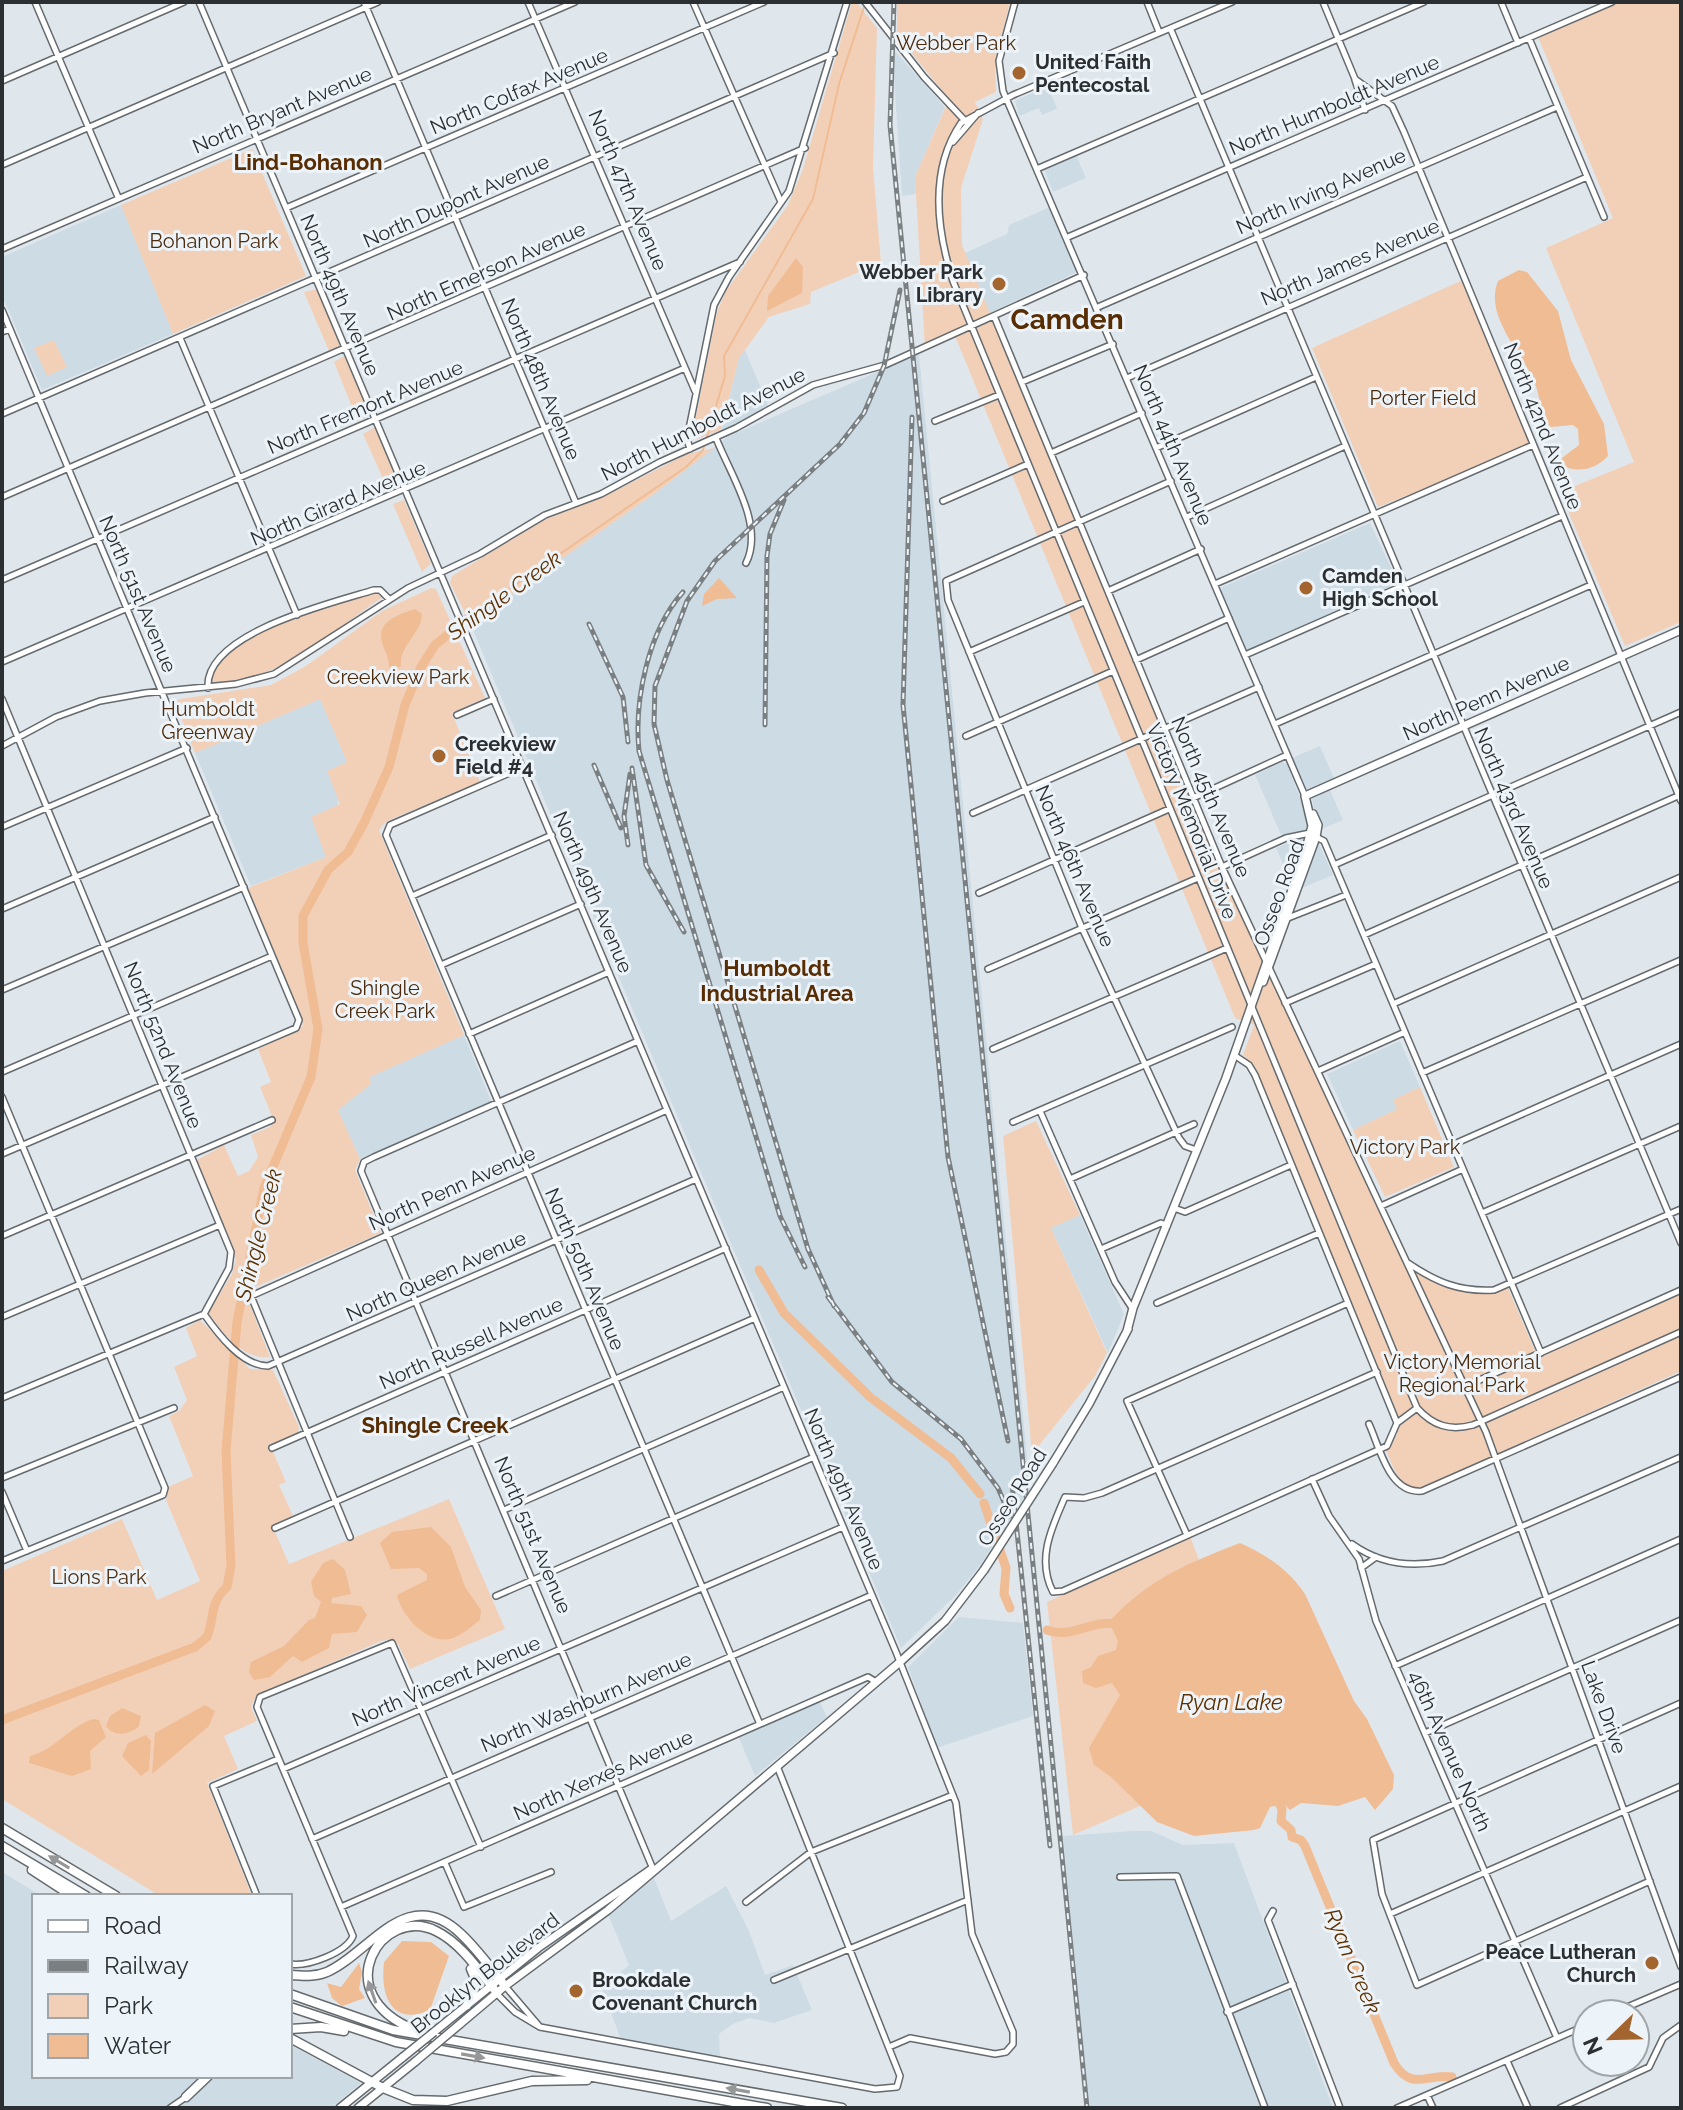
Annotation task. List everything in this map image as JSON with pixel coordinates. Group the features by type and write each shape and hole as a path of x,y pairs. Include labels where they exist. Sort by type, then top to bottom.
{"highway":[{"path":"2,1828 113,1894"},
{"path":"2,1847 69,1894"},
{"path":"2,1847 83,1894"},
{"path":"292,1968 311,1976 328,1971 384,1927 420,1918 438,1921 460,1932 502,1982"},
{"path":"458,2043 393,2019 374,2001 367,1983 371,1957 390,1935 420,1927 446,1937 494,1989"},
{"path":"446,1937 477,1978 467,2005"},
{"path":"292,1995 374,2024 458,2043 842,2108"},
{"path":"292,2008 396,2042"},
{"path":"292,2029 321,2027 767,2108"},
{"path":"292,2039 383,2088 413,2100 440,2102 532,2081 627,2083"},
{"path":"186,2097 211,2078"}],"main road":[{"name":"North Penn Avenue","path":"1305,796 1681,630"},
{"name":"Osseo Road","path":"900,1662 945,1621 984,1570 1096,1393 1127,1331 1251,1006 1288,918 1316,820 1305,796"},
{"name":"Osseo Road","path":"1268,966 1313,835"},
{"name":"Osseo Road","path":"1127,1331 1133,1308 1147,1278"},
{"name":"Brooklyn Boulevard","path":"358,2108 460,2024 502,1982 608,1910 900,1662"},
{"name":"Brooklyn Boulevard","path":"340,2108 467,2005 494,1989"}],"street":[{"path":"35,2 118,197"},
{"path":"2,81 184,2"},
{"name":"North 49th Avenue","path":"199,2 814,1457 953,1795 972,1934 1013,2032 1010,2049 995,2054 910,2038 889,2047"},
{"path":"2,165 365,4 378,2"},
{"name":"North 47th Avenue","path":"528,2 627,227 695,392"},
{"name":"North Bryant Avenue","path":"2,249 575,2"},
{"path":"693,2 781,204"},
{"name":"North Colfax Avenue","path":"286,208 764,2"},
{"path":"690,449 687,439 714,305 781,204 805,148 847,2"},
{"path":"865,2 966,122"},
{"name":"North 44th Avenue","path":"1015,2 999,61 1000,81 1006,98 1039,168 1305,796"},
{"path":"1147,2 1159,32"},
{"path":"1006,98 1232,2"},
{"path":"1323,2 1365,110"},
{"path":"1039,168 1424,2"},
{"path":"1501,2 1518,43"},
{"name":"North Humboldt Avenue","path":"1068,237 1612,2"},
{"name":"North 48th Avenue","path":"365,4 576,503"},
{"name":"North 43rd Avenue","path":"1171,30 1681,1243"},
{"path":"1529,38 1604,217"},
{"name":"North Dupont Avenue","path":"2,414 317,280 834,53"},
{"name":"North 42nd Avenue","path":"1355,79 1386,101 1395,112 1680,797"},
{"name":"Victory Memorial Drive","path":"1006,98 982,109 966,122 950,146 941,179 940,224 946,258 999,395 1417,1408"},
{"name":"North Irving Avenue","path":"1098,307 1557,107"},
{"name":"North Emerson Avenue","path":"2,497 805,148"},
{"name":"North James Avenue","path":"1127,378 1587,177"},
{"name":"North Fremont Avenue","path":"2,580 740,262"},
{"name":"North Humboldt Avenue","path":"2,746 56,717 100,701 253,681 281,671 389,599 545,515 714,439 812,385 885,365 1084,275"},
{"name":"North 51st Avenue","path":"2,310 299,1023 296,1028 162,1086"},
{"name":"North 45th Avenue","path":"994,316 1222,867 1496,1459"},
{"path":"2,332 10,329"},
{"path":"180,338 297,615"},
{"path":"1022,382 1113,344"},
{"name":"North Girard Avenue","path":"2,662 269,550 685,368"},
{"path":"1156,448 1316,377"},
{"path":"935,421 999,395"},
{"path":"1051,453 1142,413"},
{"path":"714,439 750,520 751,554 746,563"},
{"path":"1215,584 1533,445"},
{"path":"1187,517 1345,446"},
{"path":"943,501 1028,464"},
{"path":"1056,532 1171,481"},
{"path":"1245,655 1562,516"},
{"name":"North 46th Avenue","path":"1056,532 946,581 948,600 1082,928 1176,1132 1182,1143 1196,1150"},
{"path":"1108,591 1201,549"},
{"path":"1275,724 1591,585"},
{"path":"208,688 212,669 227,649 297,615 374,590 380,590 389,599"},
{"path":"969,652 1084,602"},
{"path":"1136,660 1229,618"},
{"path":"966,736 1113,671"},
{"path":"973,813 1259,687"},
{"name":"North 52nd Avenue","path":"2,699 220,1225 231,1260 204,1314"},
{"path":"457,715 494,699"},
{"path":"1334,865 1681,712"},
{"path":"2,827 187,748"},
{"path":"1193,798 1287,755"},
{"name":"North 50th Avenue","path":"523,767 386,828 386,835 759,1722"},
{"path":"1364,935 1680,797"},
{"path":"979,893 1169,809"},
{"path":"2,909 215,817"},
{"path":"412,896 552,835"},
{"path":"1222,867 1286,838 1313,835 1324,841 1541,1353"},
{"path":"1393,1004 1681,877"},
{"path":"988,969 1198,878"},
{"path":"2,990 244,887"},
{"path":"1288,918 1346,895"},
{"path":"441,965 581,904"},
{"path":"993,1049 1227,948"},
{"path":"2,1072 272,956"},
{"path":"1422,1073 1681,960"},
{"path":"1285,1003 1376,964"},
{"path":"469,1034 609,972"},
{"path":"1013,1122 1232,1027"},
{"path":"1318,1071 1405,1032"},
{"path":"498,1103 638,1041"},
{"path":"1452,1145 1681,1044"},
{"path":"1234,1055 1249,1065 1255,1075 1397,1423"},
{"path":"2,1154 162,1086"},
{"path":"2,1097 165,1488 163,1495 2,1561"},
{"name":"North 51st Avenue","path":"498,1103 361,1165 387,1234 653,1869"},
{"name":"North Penn Avenue","path":"277,1363 251,1296 667,1110"},
{"path":"1040,1111 1126,1303 1133,1308"},
{"path":"2,1236 272,1120"},
{"path":"1070,1179 1194,1124"},
{"path":"1482,1213 1681,1126"},
{"path":"1174,1208 1185,1212 1291,1165"},
{"path":"1381,1206 1463,1169"},
{"name":"North Queen Avenue","path":"277,1363 696,1179"},
{"path":"1407,1262 1442,1284 1494,1290 1681,1209"},
{"path":"1101,1249 1161,1223 1168,1226"},
{"path":"2,1317 220,1225"},
{"path":"1157,1303 1319,1233"},
{"name":"North Russell Avenue","path":"272,1448 726,1248"},
{"path":"1464,1387 1681,1290"},
{"path":"1187,1535 1127,1401 1348,1303"},
{"path":"2,1398 204,1314 245,1358 257,1365 277,1363 350,1537"},
{"path":"275,1528 755,1318"},
{"path":"1377,1372 1093,1496 1065,1497 1046,1540 1046,1564 1053,1592 1063,1591 1387,1446 1397,1423 1417,1408 1428,1420 1442,1427 1458,1428 1480,1422 1681,1332"},
{"path":"1369,1424 1396,1482 1415,1492 1681,1377"},
{"path":"504,1510 784,1387"},
{"path":"2,1478 174,1408"},
{"path":"496,1596 814,1457"},
{"path":"1348,1541 1376,1557 1400,1564 1429,1564 1457,1557 1681,1457"},
{"name":"Lake Drive","path":"1496,1459 1681,1967"},
{"name":"46th Avenue North","path":"1312,1479 1329,1516 1348,1541 1361,1568 1370,1608 1557,2038"},
{"path":"2,1492 27,1551"},
{"name":"North Vincent Avenue","path":"283,1769 843,1527"},
{"path":"1395,1666 1681,1539"},
{"path":"1361,1568 1376,1557"},
{"name":"North Washburn Avenue","path":"312,1839 872,1595"},
{"path":"1425,1733 1681,1620"},
{"path":"292,1968 350,1942 353,1936 278,1759 256,1702 260,1697 392,1643 423,1708 481,1847"},
{"name":"North Xerxes Avenue","path":"341,1907 759,1722 868,1677 876,1682"},
{"path":"1650,1881 1417,1985 1378,1879 1373,1840 1681,1703"},
{"path":"256,1894 213,1786 278,1759"},
{"path":"494,1989 519,2015 540,2027 892,2091 900,2082 900,2076 777,1766"},
{"path":"1390,1914 1681,1786"},
{"path":"746,1902 811,1852 953,1795"},
{"path":"445,1863 464,1907 551,1872"},
{"path":"1120,1877 1177,1876 1265,2108"},
{"path":"774,1980 968,1900"},
{"path":"1273,1911 1268,1920 1340,2108"},
{"path":"502,1982 540,2027"},
{"path":"1227,2012 1293,1984"},
{"path":"1648,1998 1681,1984"},
{"path":"1560,2108 1649,2067 1663,2038 1681,2025"},
{"path":"1399,2108 1571,2032"},
{"path":"1507,2061 1528,2108"},
{"path":"1427,2095 1433,2108"},
{"path":"170,2108 186,2097"}],"shaded area":[{"path":"892,48 945,107 915,177 916,194 902,196"},
{"path":"1048,86 1057,109 1042,115 1039,108 1019,116 1015,101"},
{"path":"1076,155 1086,178 1053,192 1044,169"},
{"path":"121,205 173,334 42,390 2,295 2,257"},
{"path":"1050,207 1077,272 990,313 965,253 1007,234 1009,225"},
{"path":"745,350 769,407 721,433 739,358"},
{"path":"919,354 1030,1488 981,1564 957,1594 901,1648 470,623 654,494 727,437"},
{"name":"Camden High School","path":"1370,523 1398,582 1396,586 1247,651 1221,592 1222,587"},
{"path":"320,699 347,762 326,857 251,886 195,753"},
{"path":"1320,746 1334,778 1307,789 1292,758"},
{"path":"1282,762 1287,764 1310,824 1307,829 1282,837 1255,775"},
{"path":"1330,790 1343,820 1319,830 1312,799"},
{"path":"1303,837 1306,839 1290,880 1276,848"},
{"path":"1318,842 1333,875 1300,889 1316,844"},
{"path":"464,1035 491,1101 360,1159 338,1110 369,1077"},
{"path":"1400,1041 1420,1087 1393,1100 1397,1109 1353,1130 1327,1074"},
{"path":"1080,1215 1124,1314 1108,1353 1051,1228"},
{"path":"959,1617 1023,1623 1033,1716 937,1748 908,1667"},
{"path":"819,1700 827,1717 755,1776 738,1736"},
{"path":"1151,1831 1183,1845 1234,1843 1333,2108 1089,2108 1063,1836"},
{"path":"2,1872 39,1894 32,1894 32,2078 292,2078 292,2046 361,2083 331,2108 2,2108"},
{"path":"654,1878 671,1921 726,1886 749,1931 765,1975 793,1965 812,2010 774,2023 749,2018 733,2024 719,2034 720,2059 621,2040 602,1988 629,1965 608,1914"}],"green space":[{"path":"852,2 856,2 877,28 873,167 881,263 811,292 810,304 769,317 739,358 721,430 697,439 692,436 717,312 726,291 788,205 803,169"},
{"name":"Victory Memorial Regional Park","path":"897,2 1010,2 995,62 996,92 975,102 983,119 961,188 962,245 1219,868 1402,1258 1425,1278 1450,1289 1478,1292 1508,1288 1538,1358 1681,1294 1681,1371 1419,1489 1406,1484 1394,1470 1386,1450 1397,1435 1395,1410 1267,1095 1254,1065 1243,1055 1254,1025 1235,1018 955,336 925,348 915,177 949,99 897,35"},
{"path":"1615,2 1681,2 1681,622 1625,646 1560,492 1634,462 1546,248 1613,218 1538,37"},
{"name":"Bohanon Park","path":"252,149 306,276 173,334 121,205"},
{"name":"Porter Field","path":"1465,279 1533,445 1378,507 1312,348"},
{"path":"317,289 340,345 329,351 304,292"},
{"path":"54,340 67,367 47,376 34,348"},
{"path":"344,356 370,414 358,422 334,362"},
{"path":"375,427 399,485 389,492 363,434"},
{"path":"714,448 654,494 470,623 450,583 452,576 542,521 607,495 687,454"},
{"path":"404,500 431,563 422,572 393,504"},
{"path":"431,588 436,589 485,698 452,713 480,782 387,821 379,830 464,1035 370,1077 371,1084 338,1110 360,1159 355,1170 381,1233 253,1288 247,1297 270,1357 260,1357 234,1344 208,1313 232,1274 236,1260 197,1160 224,1145 238,1176 249,1171 258,1157 251,1135 270,1127 274,1121 260,1087 271,1082 258,1049 303,1026 248,888 326,857 311,817 340,804 327,771 347,762 320,699 195,753 174,700 271,685 306,666 382,611"},
{"name":"Humboldt Greenway","path":"372,592 383,597 304,653 262,674 213,685 211,680 221,662 257,634 304,613"},
{"name":"Victory Park","path":"1420,1087 1454,1167 1385,1197 1353,1130 1397,1109 1393,1100"},
{"path":"1036,1121 1080,1215 1051,1228 1107,1353 1095,1376 1032,1454 1003,1136"},
{"name":"Lions Park","path":"200,1320 250,1369 273,1370 299,1427 298,1433 270,1445 286,1482 279,1485 293,1516 272,1525 289,1564 449,1499 505,1629 410,1669 398,1644 391,1639 381,1641 256,1696 251,1707 257,1721 224,1736 238,1769 207,1783 251,1894 157,1894 2,1799 2,1571 122,1519 157,1600 200,1581 166,1500 168,1487 193,1476 169,1416 179,1411 187,1400 174,1367 197,1356 186,1328"},
{"path":"1190,1536 1270,1750 1073,1835 1047,1602"}],"water":[{"path":"796,258 803,267 802,293 767,311 768,296"},
{"path":"1519,270 1527,272 1558,311 1571,360 1604,424 1608,456 1592,467 1580,470 1561,465 1562,458 1579,445 1578,429 1573,425 1551,427 1547,424 1534,381 1500,320 1495,294 1498,281"},
{"path":"719,578 737,598 717,599 702,606 704,594"},
{"path":"415,609 422,614 421,621 403,652 401,666 394,670 389,667 383,645 383,629 391,620"},
{"path":"431,1527 451,1547 465,1587 481,1610 480,1620 460,1635 444,1640 425,1634 417,1627 404,1611 397,1595 427,1580 427,1574 419,1568 391,1569 380,1543 392,1532"},
{"name":"Ryan Lake","path":"1240,1543 1277,1564 1305,1594 1354,1701 1367,1719 1394,1775 1393,1789 1375,1810 1365,1797 1338,1806 1301,1803 1290,1810 1284,1804 1270,1807 1260,1828 1194,1836 1157,1822 1111,1777 1094,1765 1089,1748 1120,1695 1112,1683 1096,1688 1083,1683 1082,1671 1091,1667 1098,1656 1116,1650 1118,1641 1109,1622 1154,1583"},
{"path":"333,1559 345,1570 351,1594 332,1598 331,1603 361,1606 367,1615 357,1632 332,1634 329,1648 302,1662 293,1656 270,1677 254,1680 249,1672 251,1662 284,1646 309,1620 315,1618 321,1602 314,1596 311,1582 323,1563"},
{"path":"205,1705 215,1711 209,1726 152,1774 155,1733"},
{"path":"122,1708 141,1716 139,1726 126,1733 109,1730 106,1726 110,1716"},
{"path":"93,1719 99,1720 106,1737 90,1751 91,1769 72,1776 29,1763 30,1756 47,1749 76,1727"},
{"path":"146,1735 151,1741 149,1770 141,1776 122,1756 128,1743"},
{"path":"402,1941 431,1942 449,1956 430,2010 417,2014 397,2011 391,2005 384,1986 384,1962"},
{"path":"359,1963 362,1972 359,1989 365,1998 342,2006 332,1998 327,1983 341,1987"}],"waterway":[{"name":"Shingle Creek","path":"473,614 686,467 703,450 725,376 724,356 813,199 839,84 865,4"},
{"name":"Shingle Creek","path":"2,1720 195,1647 207,1637 215,1605 227,1587 231,1565 226,1451 237,1322 264,1188 311,1077 318,1029 303,943 303,916 328,870 348,852 364,823 389,767 405,705 421,667 435,645 473,614"},
{"name":"Ryan Creek","path":"759,1270 784,1313 870,1397"},
{"name":"Ryan Creek","path":"874,1400 951,1458 980,1494"},
{"name":"Ryan Creek","path":"984,1503 1006,1568 1004,1594 1010,1608"},
{"name":"Ryan Creek","path":"1047,1630 1065,1632 1101,1624 1120,1625"},
{"name":"Ryan Creek","path":"1277,1799 1282,1809 1281,1821 1291,1830 1292,1837 1301,1840 1305,1846 1394,2063 1407,2077 1414,2079 1452,2077"}],"railway":[{"path":"894,2 890,125 1087,2108"},
{"path":"834,1306 808,1249 667,780 654,724 655,686 687,601 715,561 840,444 864,413 884,366 900,290"},
{"path":"912,417 903,705 948,1157 1008,1441"},
{"path":"765,725 767,556 770,534 784,500"},
{"path":"683,592 661,626 646,667 639,710 639,751 780,1216 805,1267"},
{"path":"589,624 623,697 628,742"},
{"path":"594,765 621,828"},
{"path":"632,768 646,865 684,932"},
{"path":"628,845 624,816 630,774"},
{"path":"828,1297 892,1382 961,1439 998,1488 1010,1516"},
{"path":"1012,1484 1050,1846"}],"place":[{"name":"United Faith Pentecostal","path":"1019,73"},
{"name":"Webber Park Library","path":"999,284"},
{"name":"Camden High School","path":"1306,588"},
{"name":"Creekview Field #4","path":"439,756"},
{"name":"Peace Lutheran Church","path":"1652,1963"},
{"name":"Brookdale Covenant Church","path":"576,1991"}],"district":[{"name":"Lind-Bohanon","path":"308,162"},
{"name":"Camden","path":"1067,319"},
{"name":"Humboldt Industrial Area","path":"777,980"},
{"name":"Shingle Creek","path":"435,1425"}],"park label":[{"name":"Webber Park","path":"956,43"},
{"name":"Creekview Park","path":"398,677"},
{"name":"Shingle Creek Park","path":"385,1000"}]}
